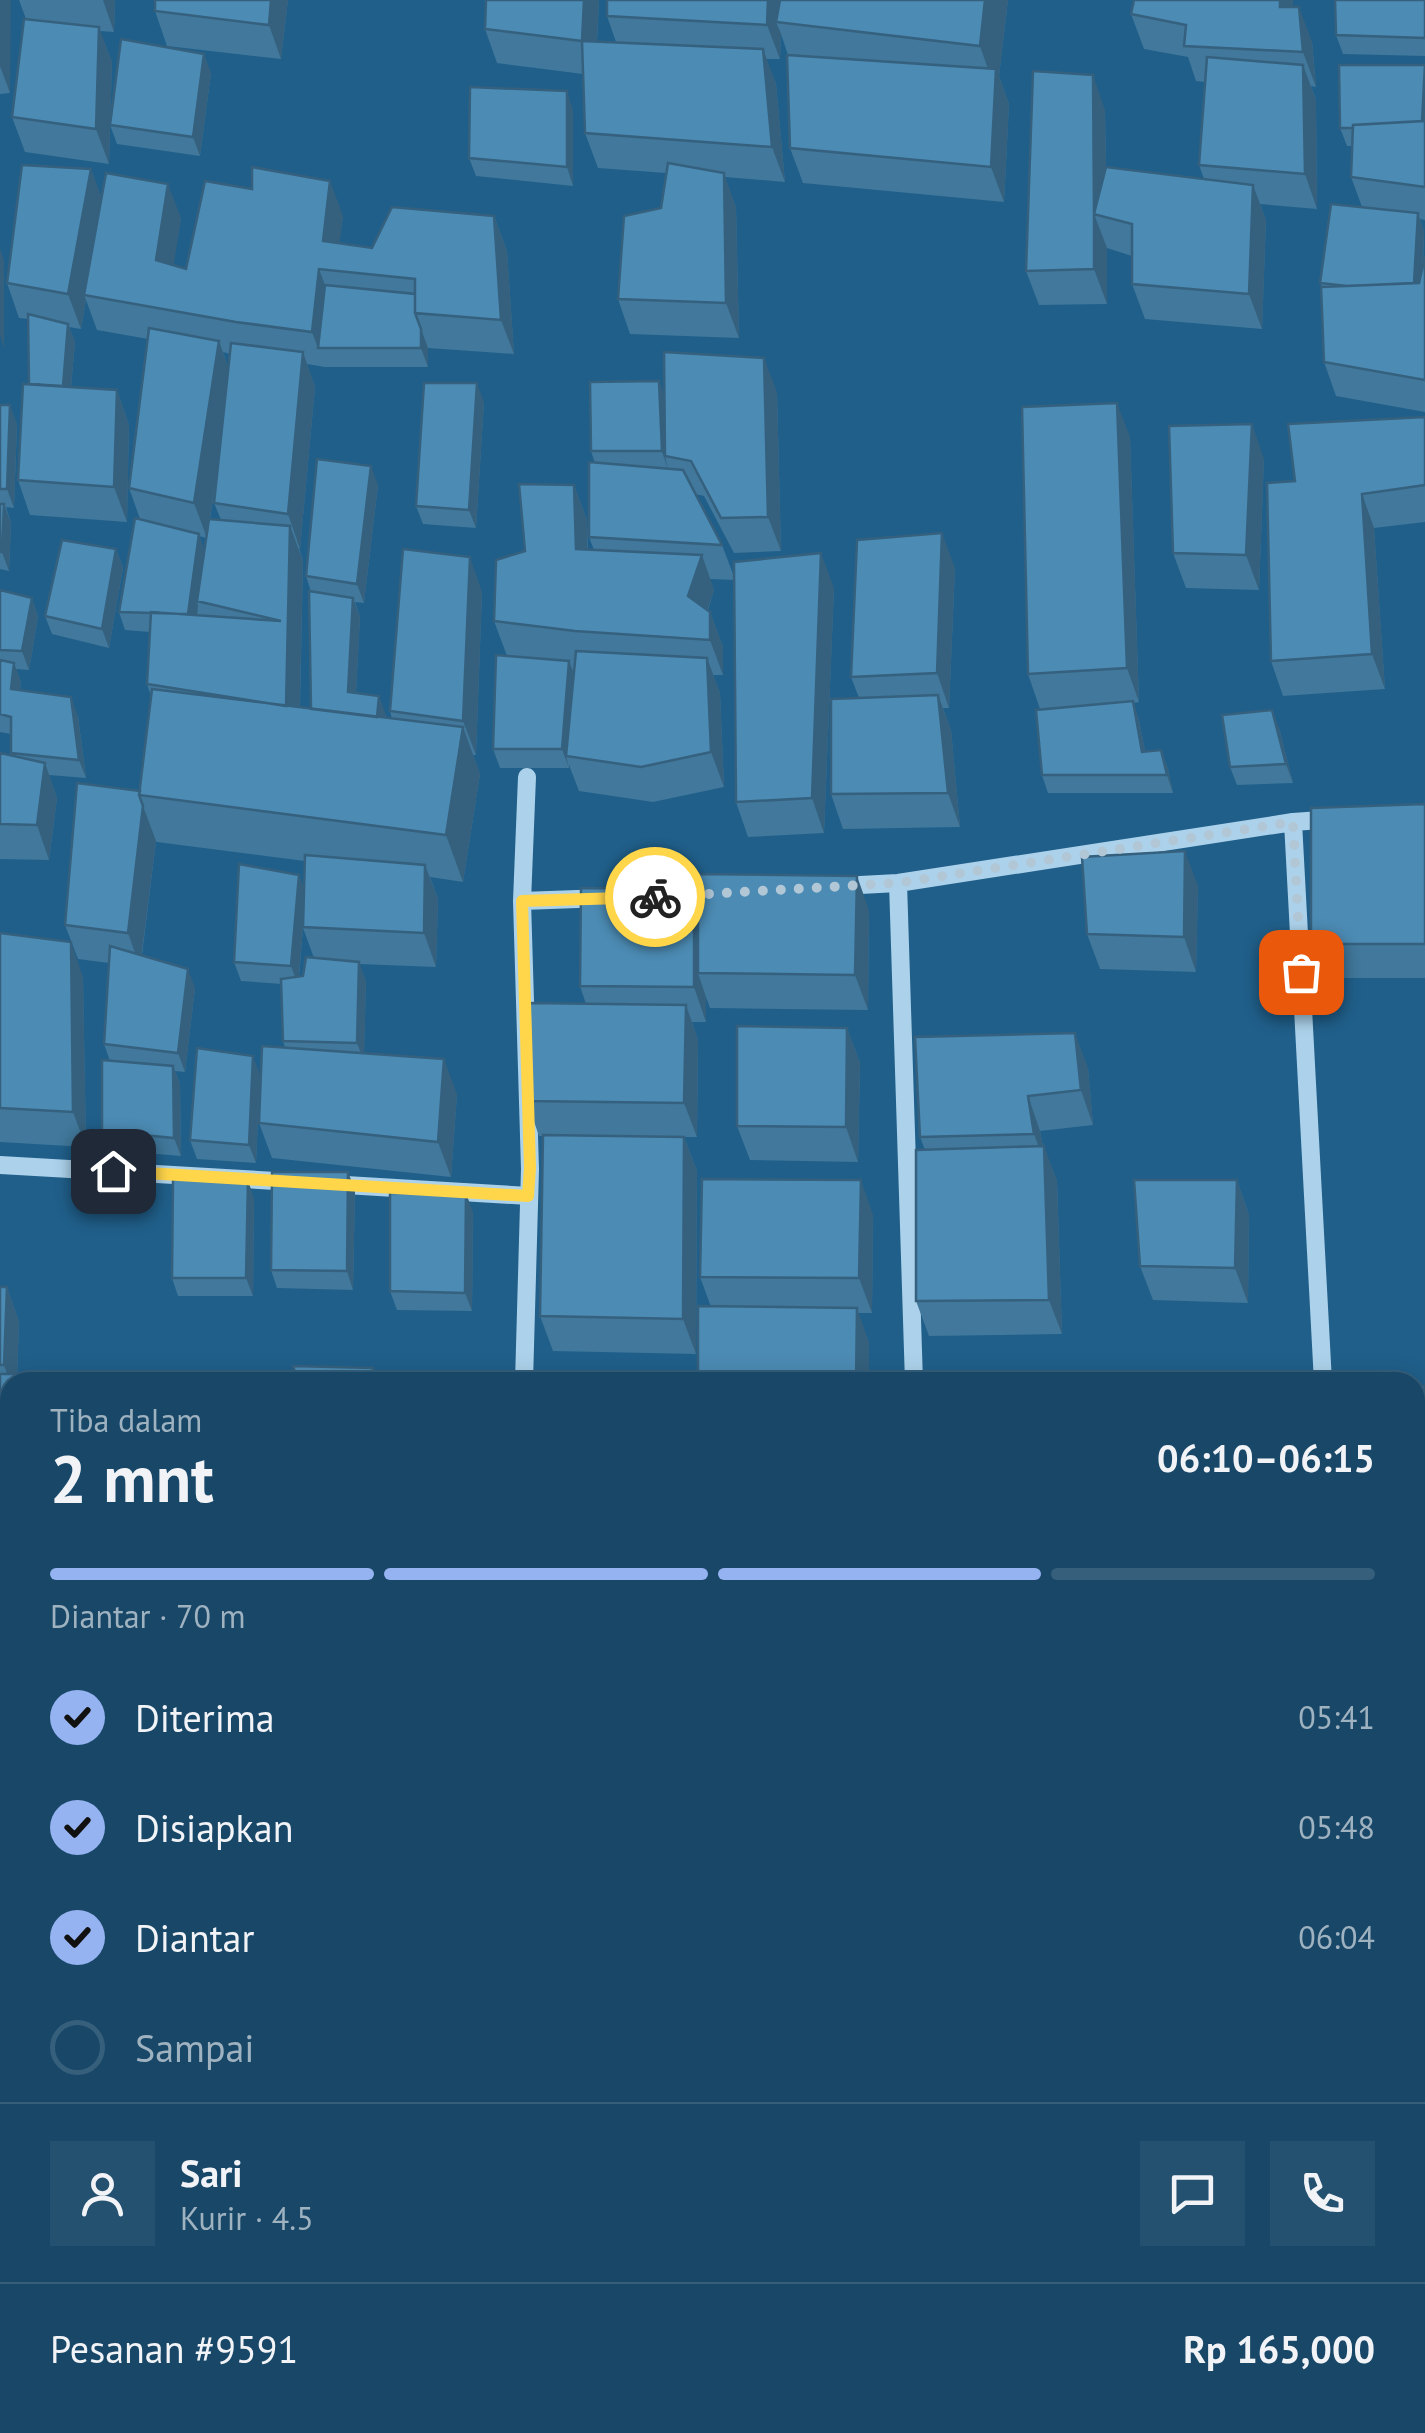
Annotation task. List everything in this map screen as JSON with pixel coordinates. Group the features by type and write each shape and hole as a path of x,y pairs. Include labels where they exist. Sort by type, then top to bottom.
{"street":[{"path":"524,1372 530,1168 522,901 527,777"},
{"path":"824,887 898,883 1293,822 1350,818"},
{"path":"1293,822 1322,1372"},
{"path":"898,883 914,1372"},
{"path":"522,901 620,898"},
{"path":"0,1165 528,1196"}],"building":[{"path":"155,0 271,0 269,25 155,11"},
{"path":"486,0 584,0 582,41 485,29"},
{"path":"607,0 768,0 767,25 607,16"},
{"path":"780,0 985,0 980,46 776,22"},
{"path":"1134,0 1280,0 1280,7 1299,7 1303,52 1184,46 1186,25 1131,14"},
{"path":"1335,0 1425,0 1425,38 1336,35"},
{"path":"24,19 99,27 96,129 12,117"},
{"path":"121,39 204,54 193,137 110,125"},
{"path":"582,41 763,49 772,147 585,133"},
{"path":"787,55 996,69 991,167 790,148"},
{"path":"1207,57 1303,65 1305,174 1199,165"},
{"path":"1339,65 1425,65 1422,121 1340,128"},
{"path":"1033,71 1093,75 1094,269 1026,271"},
{"path":"470,87 567,91 567,167 469,158"},
{"path":"1425,121 1425,187 1351,177 1353,125"},
{"path":"668,163 724,173 726,303 618,299 624,216 661,208"},
{"path":"22,165 91,169 68,294 7,283"},
{"path":"252,167 330,181 323,241 372,248 392,207 494,216 501,320 415,313 415,279 319,269 312,332 84,295 106,173 168,184 156,260 186,269 205,181 252,189"},
{"path":"1106,167 1253,185 1249,294 1132,284 1132,224 1094,214"},
{"path":"1331,204 1418,213 1414,283 1320,283"},
{"path":"1425,256 1425,380 1324,362 1321,287 1419,283"},
{"path":"325,285 415,294 421,348 318,348"},
{"path":"28,314 68,324 63,386 29,384"},
{"path":"149,328 219,341 194,503 129,488"},
{"path":"231,343 303,352 288,514 214,503"},
{"path":"664,352 764,358 768,517 721,518 691,461 665,456"},
{"path":"659,381 662,451 591,451 590,382"},
{"path":"424,383 477,383 469,510 416,506"},
{"path":"23,384 117,390 114,487 18,480"},
{"path":"1117,403 1127,668 1028,674 1022,407"},
{"path":"0,405 10,405 7,489 0,489"},
{"path":"1425,417 1425,485 1362,494 1372,654 1271,661 1267,483 1295,481 1288,424"},
{"path":"1252,424 1246,555 1173,553 1169,426"},
{"path":"317,459 371,466 357,584 306,576"},
{"path":"589,462 683,470 722,545 589,537"},
{"path":"519,484 574,485 576,549 702,555 688,596 710,612 710,640 494,621 496,560 525,551"},
{"path":"0,504 4,504 2,552 0,552"},
{"path":"135,518 199,534 188,614 119,612"},
{"path":"209,519 290,526 286,706 147,684 151,612 281,621 197,601"},
{"path":"942,533 937,673 851,677 857,540"},
{"path":"62,540 116,549 102,629 45,616"},
{"path":"403,549 470,557 463,721 390,711"},
{"path":"821,553 812,798 736,802 734,562"},
{"path":"0,590 32,598 22,651 0,650"},
{"path":"309,591 353,598 348,692 379,696 377,717 311,709"},
{"path":"576,651 707,658 711,752 641,767 566,756"},
{"path":"496,655 569,661 562,749 493,749"},
{"path":"0,660 14,663 11,689 71,697 79,760 11,753 11,717 0,714"},
{"path":"152,689 463,727 446,835 139,795"},
{"path":"938,695 948,793 831,794 831,699"},
{"path":"1133,701 1142,752 1161,750 1167,775 1042,775 1036,710"},
{"path":"1272,710 1286,764 1230,767 1222,715"},
{"path":"0,753 45,763 37,825 0,824"},
{"path":"77,783 140,791 143,806 128,933 65,925"},
{"path":"1425,804 1425,944 1311,944 1311,808"},
{"path":"1185,851 1184,937 1087,934 1082,857"},
{"path":"305,855 425,865 424,933 303,927"},
{"path":"239,864 299,875 291,966 234,962"},
{"path":"698,874 857,876 855,975 698,973"},
{"path":"581,888 694,889 694,987 580,986"},
{"path":"0,933 71,942 73,1112 0,1108"},
{"path":"110,946 188,969 178,1053 104,1044"},
{"path":"306,957 359,962 357,1043 283,1041 281,979 303,976"},
{"path":"527,1003 686,1005 684,1103 527,1101"},
{"path":"737,1026 847,1028 846,1127 737,1126"},
{"path":"1075,1033 1081,1090 1028,1096 1034,1134 920,1137 915,1037"},
{"path":"262,1046 444,1059 438,1142 259,1123"},
{"path":"197,1048 253,1056 249,1145 190,1140"},
{"path":"102,1060 173,1066 174,1138 102,1131"},
{"path":"543,1135 684,1137 683,1319 540,1316"},
{"path":"1044,1146 1049,1300 916,1301 916,1150"},
{"path":"272,1172 348,1172 347,1271 271,1270"},
{"path":"173,1179 248,1180 246,1278 172,1278"},
{"path":"702,1179 861,1180 859,1278 700,1277"},
{"path":"1134,1180 1237,1180 1235,1268 1140,1266"},
{"path":"390,1193 466,1193 465,1293 390,1291"},
{"path":"0,1287 7,1287 4,1365 0,1365"},
{"path":"698,1306 857,1308 856,1372 698,1372"},
{"path":"293,1366 373,1368 373,1372 295,1372"}],"way so far":[{"path":"655,897 898,883 1293,822 1301,972"}],"route":[{"path":"113,1171 528,1196 522,901 655,897"}]}
